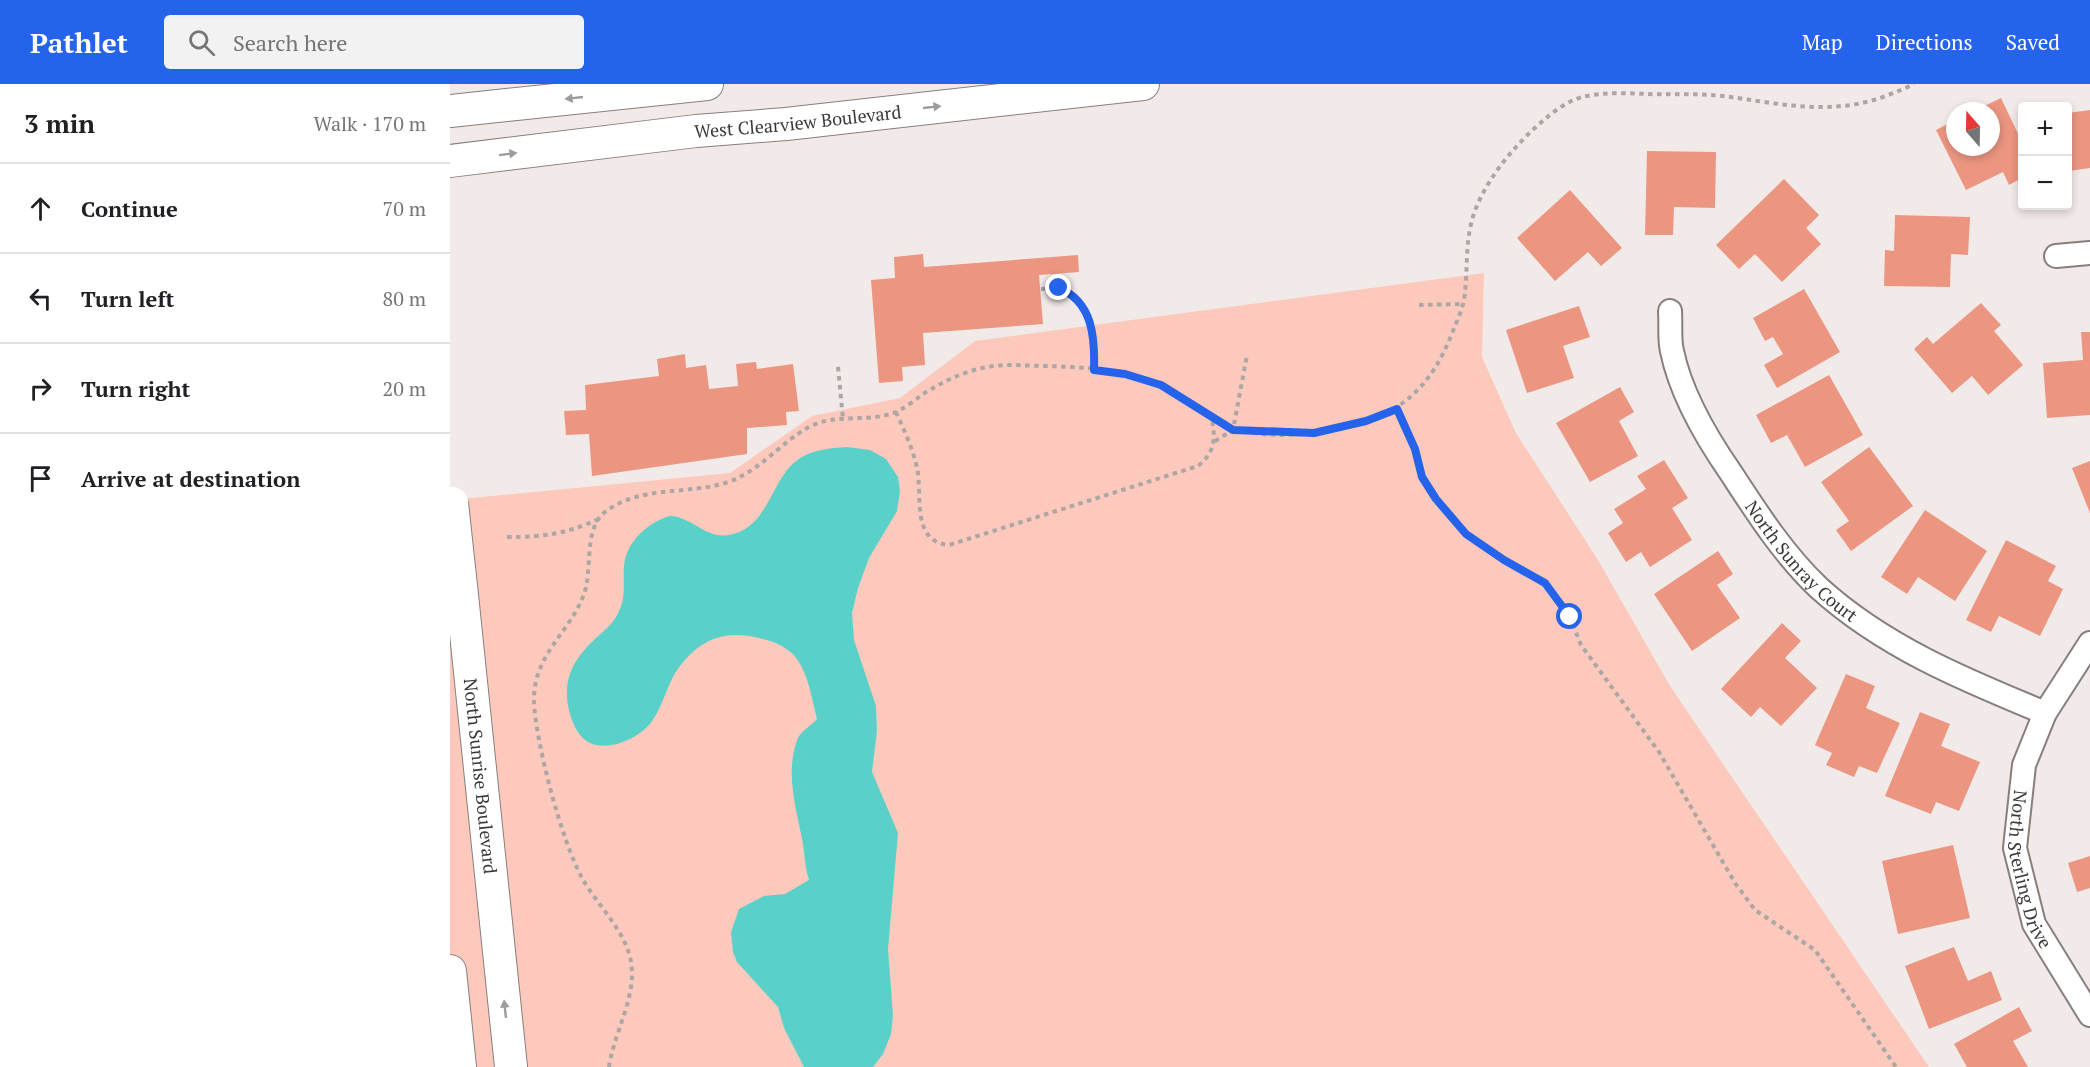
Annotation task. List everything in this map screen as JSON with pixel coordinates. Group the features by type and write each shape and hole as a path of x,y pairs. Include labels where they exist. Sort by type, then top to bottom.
{"street":[{"path":"450,111 707,84"},
{"name":"West Clearview Boulevard","path":"450,161 696,131 798,123 1143,84"},
{"path":"2056,256 2090,253"},
{"name":"North Sunray Court","path":"1671,311 1671,350 1681,386 1718,453 1767,528 1819,588 1875,631 1942,670 2044,713"},
{"name":"North Sunrise Boulevard","path":"451,493 459,617 511,1067"},
{"name":"North Sterling Drive","path":"2090,643 2044,713 2024,765 2015,848 2034,924 2090,1015"},
{"path":"450,970 460,1067"}],"path":[{"path":"609,1067 611,1050 632,984 631,956 581,875 572,856 545,764 534,701 537,681 551,644 575,615 588,585 591,542 599,519 605,512 638,497 706,488 736,479 806,429 824,420 896,412 936,386 981,367 1008,365 1094,370 1150,380 1233,430 1314,433 1358,424 1397,409 1427,381 1440,363 1463,304 1471,222 1486,188 1524,138 1559,108 1583,97 1628,93 1719,96 1777,105 1839,107 1891,95 1914,84"},
{"path":"1041,290 1059,288 1068,292 1084,308 1095,340 1094,370"},
{"path":"1419,305 1463,304"},
{"path":"1215,441 1233,430 1247,355"},
{"path":"838,367 843,419"},
{"path":"1397,409 1415,449 1422,477 1436,499 1466,534 1504,560 1545,583 1570,617 1581,645 1659,752 1735,883 1755,910 1815,950 1896,1067"},
{"path":"896,412 917,468 920,520 930,538 949,545 1198,466 1210,454 1215,441 1212,419"},
{"path":"507,537 553,536 570,532 599,519"}],"shaded area":[{"path":"1484,273 1482,357 1516,433 1598,560 1670,686 1929,1067 450,1067 450,500 730,473 812,416 900,398 975,341"}],"water":[{"path":"847,447 870,450 886,459 898,477 900,491 897,511 869,558 852,613 854,640 876,706 877,731 872,772 898,833 888,949 893,1015 891,1034 883,1054 873,1067 804,1067 784,1028 778,1007 737,962 733,952 731,932 739,909 764,896 785,894 809,880 795,805 792,764 798,738 817,719 807,680 797,659 777,644 750,636 727,636 707,642 688,656 675,673 648,726 629,740 613,745 590,743 580,735 570,714 567,692 575,663 617,615 623,600 626,557 634,541 646,528 670,516 686,520 713,534 729,535 743,530 762,512 791,465 813,452"}],"building":[{"path":"2001,98 2018,134 2018,180 2009,185 2003,172 1966,190 1949,156 2000,156 2000,102 1993,102"},
{"path":"2090,110 2090,168 2072,171 2072,112"},
{"path":"1946,125 1946,150 1936,130"},
{"path":"1647,151 1716,152 1715,208 1674,207 1673,235 1645,235"},
{"path":"1784,179 1819,215 1806,228 1821,244 1782,282 1755,254 1739,269 1716,245"},
{"path":"1570,190 1622,248 1601,266 1588,252 1555,281 1517,238"},
{"path":"1895,215 1970,217 1968,255 1951,254 1950,287 1884,286 1885,250 1894,251"},
{"path":"923,254 924,267 1078,255 1079,272 1039,275 1043,324 923,333 925,365 902,367 903,381 879,383 871,280 895,278 894,257"},
{"path":"1804,289 1840,352 1777,388 1764,365 1783,354 1773,337 1765,341 1753,318"},
{"path":"1981,303 2001,325 1994,331 2023,365 1988,395 1972,376 1952,393 1914,349 1927,337 1933,344"},
{"path":"1579,306 1590,337 1563,346 1574,378 1527,393 1506,330"},
{"path":"2081,332 2090,332 2090,415 2047,418 2043,363 2083,360"},
{"path":"685,354 686,368 706,365 709,389 738,386 736,364 756,362 757,369 793,364 799,411 786,412 787,425 747,428 747,454 592,476 589,434 566,435 564,411 586,410 585,385 659,376 657,359"},
{"path":"1829,375 1863,435 1805,467 1787,435 1771,443 1756,415"},
{"path":"1620,387 1634,412 1619,421 1638,456 1590,482 1556,423"},
{"path":"1869,447 1913,506 1851,551 1836,530 1849,521 1821,482"},
{"path":"1664,460 1688,498 1672,508 1692,540 1650,567 1641,552 1626,562 1608,533 1623,523 1614,509 1646,489 1637,476"},
{"path":"2090,461 2090,513 2072,468"},
{"path":"1925,510 1987,551 1955,601 1918,577 1907,594 1881,577"},
{"path":"2006,540 2056,566 2048,581 2063,589 2040,636 1999,616 1991,632 1966,620"},
{"path":"1718,551 1733,574 1717,585 1740,618 1692,651 1654,594"},
{"path":"1782,623 1801,641 1785,658 1817,688 1781,726 1760,707 1751,717 1721,689"},
{"path":"1846,674 1875,686 1866,708 1900,723 1877,773 1859,766 1854,777 1826,765 1832,753 1815,745"},
{"path":"1920,712 1950,724 1941,746 1980,762 1959,811 1936,802 1931,814 1885,796"},
{"path":"1953,845 1970,918 1898,934 1882,861"},
{"path":"2090,856 2090,888 2077,892 2068,863"},
{"path":"1954,947 1968,981 1991,971 2002,1000 1929,1029 1905,966"},
{"path":"2019,1007 2032,1031 2013,1041 2028,1067 1967,1067 1954,1044"}],"route":[{"path":"1059,288 1068,292 1084,308 1095,340 1094,370 1150,380 1233,430 1291,434 1314,433 1366,421 1397,409 1415,449 1422,477 1436,499 1466,534 1504,560 1545,583 1570,617"}]}
